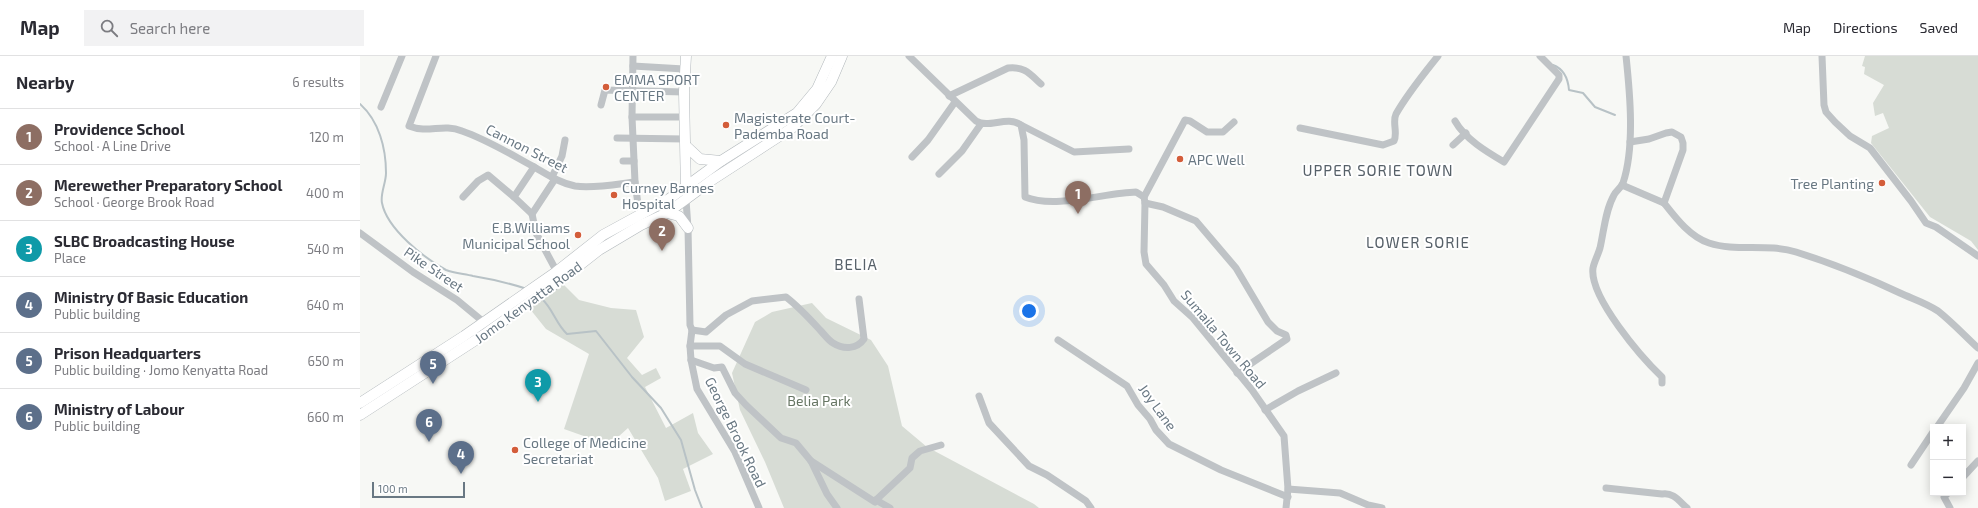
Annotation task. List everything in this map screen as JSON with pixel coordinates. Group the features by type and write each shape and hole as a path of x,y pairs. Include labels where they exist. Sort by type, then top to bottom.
{"main road":[{"path":"686,56 684,69 686,200"},
{"name":"Jomo Kenyatta Road","path":"360,415 504,313 621,236 640,220 720,161 797,113 817,90 832,56"},
{"name":"Jomo Kenyatta Road","path":"559,276 603,235 616,227 666,213 686,200 706,184 800,122 816,104 831,82 842,56"},
{"path":"685,142 700,159 720,161"},
{"path":"666,213 679,216 688,228"},
{"path":"616,227 621,236"},
{"name":"Jomo Kenyatta Road","path":"360,403 488,325"}],"street":[{"path":"381,107 402,56"},
{"name":"Cannon Street","path":"436,56 409,126 419,130 439,127 462,130 554,178 576,186 635,182"},
{"path":"633,56 632,117 635,182 640,220"},
{"path":"909,56 955,102 981,124 1012,121 1074,152 1129,149"},
{"path":"1300,128 1384,144 1394,141 1396,137 1394,124 1396,115 1418,80 1438,56"},
{"path":"1455,121 1459,129 1466,133 1483,150 1504,162 1559,80 1559,75 1540,56"},
{"path":"1626,56 1629,89 1630,142 1622,184 1614,195 1609,209 1600,248 1593,269 1594,278 1602,299 1620,331 1662,377 1662,383"},
{"path":"1822,56 1824,105 1826,112 1850,136 1870,148 1911,200 1926,223 1936,227 1978,256"},
{"path":"633,66 684,69"},
{"path":"949,96 1008,68 1017,67 1025,69 1041,84"},
{"path":"601,105 605,90 684,92"},
{"path":"912,157 928,140 955,102"},
{"path":"632,117 685,121"},
{"path":"1144,200 1185,120 1190,121 1207,132 1222,132 1234,122"},
{"path":"939,174 962,151 981,124"},
{"path":"1021,125 1024,140 1026,197 1032,200 1062,200 1136,192 1144,200 1196,221 1236,268 1268,322 1277,331 1286,335 1287,339 1237,373"},
{"path":"1630,142 1649,139 1672,132 1681,137 1683,150 1664,202"},
{"path":"1452,145 1466,133"},
{"path":"617,138 634,137 685,142"},
{"path":"532,214 554,178 562,156 565,140"},
{"path":"623,161 634,161"},
{"path":"514,197 534,167"},
{"path":"463,197 478,180 488,175 532,214 536,233 559,276"},
{"path":"1622,184 1664,202 1675,217 1686,227 1701,239 1710,243 1733,246 1772,247 1794,251 1863,275 1924,302 1938,311 1978,348"},
{"name":"George Brook Road","path":"686,200 690,325 692,330 690,346 691,360 697,389 735,452 759,508"},
{"name":"Sumaila Town Road","path":"1144,200 1144,252 1146,264 1164,285 1174,301 1193,318 1237,373 1284,436 1288,490 1286,508"},
{"name":"Pike Street","path":"360,233 488,325"},
{"path":"692,330 706,332 726,315 752,301 786,297 797,305 832,343 841,348 847,348 856,346 864,339 859,298"},
{"name":"Joy Lane","path":"1058,340 1127,386 1138,405 1150,418 1156,430 1169,444 1221,470 1288,497"},
{"path":"690,346 720,346 745,364 806,390"},
{"path":"691,360 714,368 722,367 735,393 746,405 780,438 796,442 811,461 837,508"},
{"path":"1939,424 1964,388 1978,363"},
{"path":"1265,410 1298,391 1336,373"},
{"path":"979,396 989,423 1029,466 1047,474 1086,501 1091,508"},
{"path":"1911,465 1930,436"},
{"path":"876,500 910,468 912,458 920,452 941,444"},
{"path":"811,461 875,502 876,500 890,508"},
{"path":"1966,474 1978,461"},
{"path":"1606,488 1662,494 1667,493 1672,495 1687,508"},
{"path":"1288,490 1340,493 1368,505 1382,508"},
{"path":"1945,496 1944,497 1950,508"}],"green space":[{"path":"1865,56 1978,56 1978,250 1971,241 1930,217 1871,143 1872,136 1889,128 1883,113 1875,116 1873,103 1884,85 1864,74 1865,67 1862,66"},
{"path":"562,283 579,300 611,308 636,310 644,337 627,358 642,375 656,368 661,378 645,387 666,428 693,413 698,433 713,454 683,469 691,491 665,501 658,478 628,428 609,445 564,429 589,354 546,329 526,304"},
{"name":"Belia Park","path":"812,303 826,318 871,340 888,366 902,426 927,447 1039,508 784,508 765,462 740,410 732,373 755,322 772,312"}],"waterway":[{"path":"1553,65 1565,74 1569,90 1583,93 1595,107 1615,115"},
{"path":"360,104 372,118 377,127 383,145 386,173 382,203 385,213 391,223 408,242 427,258 446,270 500,281 527,289"},
{"path":"542,299 567,334 596,331 632,377 661,408 681,440 695,490 702,508"}],"place":[{"name":"EMMA SPORT CENTER","path":"606,87"},
{"name":"Magisterate Court- Pademba Road","path":"726,125"},
{"name":"APC Well","path":"1180,159"},
{"name":"Tree Planting","path":"1882,183"},
{"name":"Curney Barnes Hospital","path":"614,195"},
{"name":"Providence School","path":"1078,214"},
{"name":"E.B.Williams Municipal School","path":"578,235"},
{"name":"Merewether Preparatory School","path":"662,251"},
{"name":"Prison Headquarters","path":"433,384"},
{"name":"SLBC Broadcasting House","path":"538,402"},
{"name":"Ministry of Labour","path":"429,442"},
{"name":"College of Medicine Secretariat","path":"515,450"},
{"name":"Ministry Of Basic Education","path":"461,474"}],"district":[{"name":"UPPER SORIE TOWN","path":"1378,170"},
{"name":"LOWER SORIE","path":"1418,242"},
{"name":"BELIA","path":"856,264"}]}
